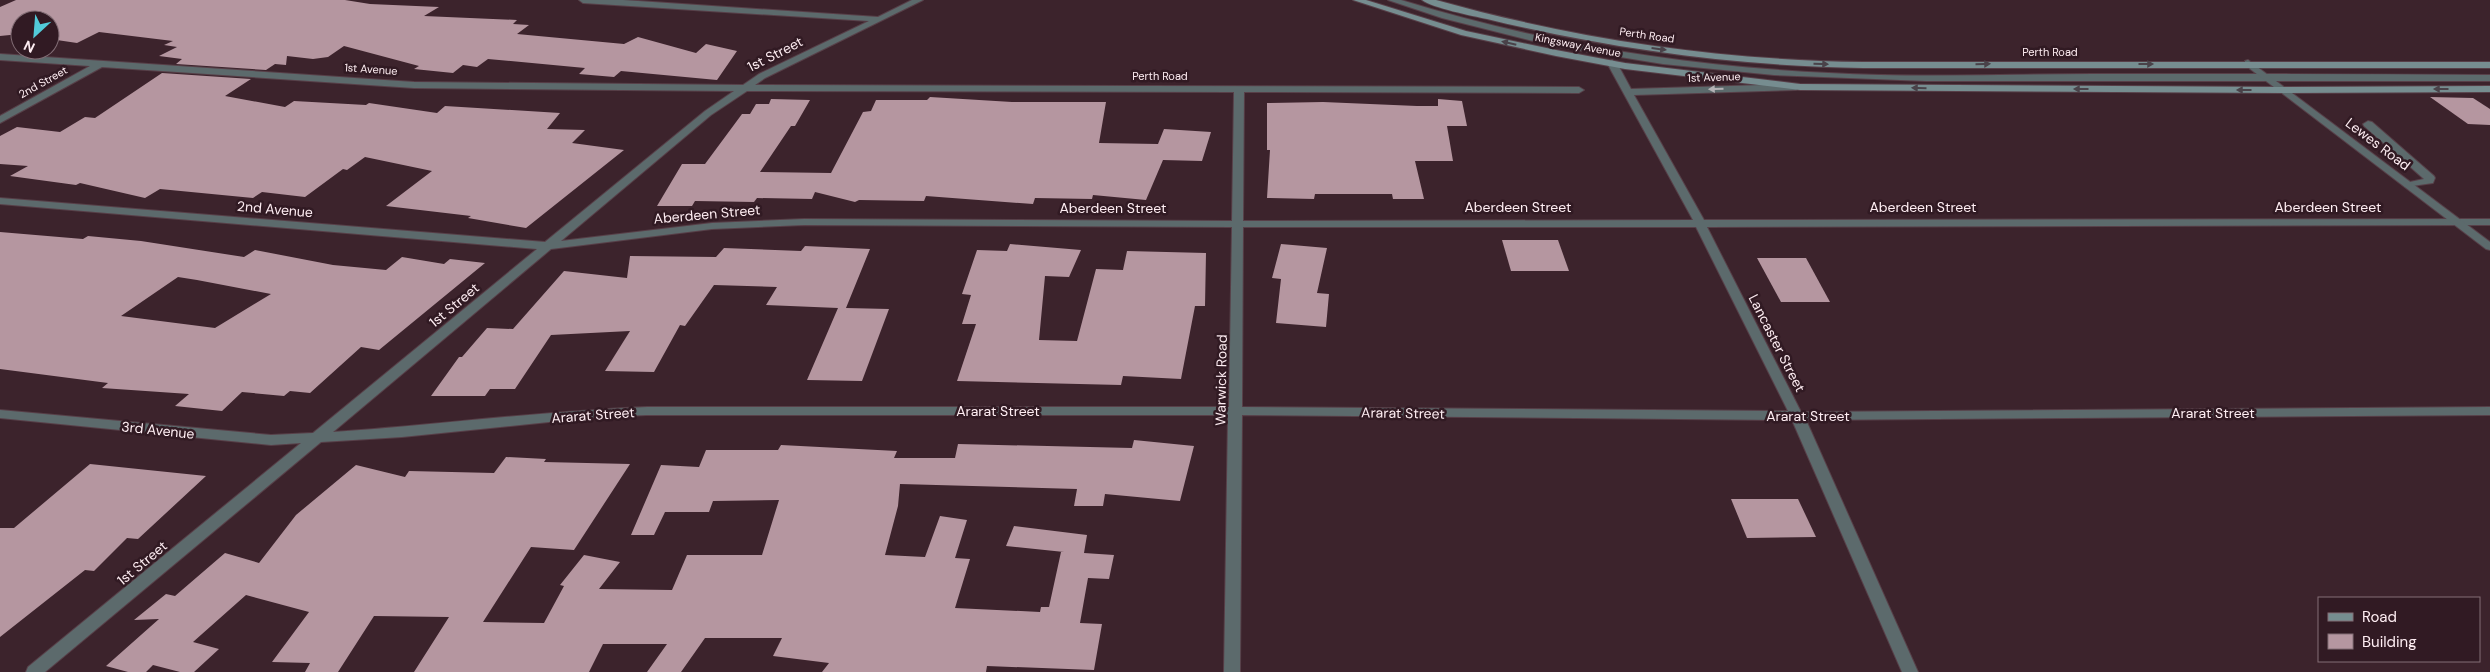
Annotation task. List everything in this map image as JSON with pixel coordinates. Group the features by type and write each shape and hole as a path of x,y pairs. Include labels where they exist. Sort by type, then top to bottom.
{"main road":[{"name":"Kingsway Avenue","path":"1357,0 1464,33 1612,63 1800,87"},
{"name":"Kingsway Avenue","path":"1426,0 1484,17 1610,43"},
{"name":"Perth Road","path":"1610,43 1732,58 1840,65 2248,63 2490,65"},
{"path":"1800,87 2283,90 2490,89"}],"street":[{"path":"583,0 880,19"},
{"name":"1st Street","path":"34,672 708,113 741,89 783,65 918,0"},
{"path":"1392,0 1473,24 1537,39 1634,56 1742,70 1830,76 1924,78 2490,78"},
{"name":"1st Avenue","path":"0,57 98,65 455,86 741,89"},
{"name":"Lancaster Street","path":"1612,63 1698,221 1797,416 1910,672"},
{"name":"Lewes Road","path":"2248,63 2490,247"},
{"name":"2nd Street","path":"0,120 98,65"},
{"name":"1st Avenue","path":"1628,92 1800,87"},
{"name":"Perth Road","path":"741,89 1239,88 1579,90"},
{"name":"Warwick Road","path":"1232,672 1239,88"},
{"path":"2368,124 2430,176 2429,181 2409,185"},
{"name":"2nd Avenue","path":"0,201 548,246"},
{"name":"Aberdeen Street","path":"548,246 712,226 758,223 2490,222"},
{"name":"Ararat Street","path":"316,438 597,413 647,412 1236,411 1797,416 2490,411"},
{"name":"3rd Avenue","path":"0,414 240,439 316,438"}],"building":[{"path":"16,0 345,0 370,4 439,7 424,16 517,20 513,24 529,25 517,34 624,44 638,37 696,53 706,44 737,51 717,80 621,71 614,77 579,74 585,68 488,59 477,67 463,65 453,73 414,69 419,66 344,46 328,57 313,59 287,56 286,65 275,64 266,70 176,64 182,59 159,56 177,47 164,45 173,41 99,32 77,43 60,40 60,10 10,10 10,35 0,36 0,7"},
{"path":"162,73 251,79 225,96 285,107 294,101 366,105 369,103 437,113 445,106 560,113 547,129 585,130 572,143 624,150 526,228 468,218 471,216 386,206 432,171 365,157 347,170 343,169 305,197 262,192 253,198 160,189 145,198 80,183 76,185 10,176 28,166 0,164 0,136 17,127 60,132 85,117 95,118"},
{"path":"930,97 1012,102 1106,102 1099,143 1158,144 1164,129 1211,132 1202,161 1163,160 1146,200 1093,195 1092,199 1035,198 1033,204 926,196 924,201 859,200 855,202 815,192 812,199 757,198 754,202 695,201 692,206 657,206 682,164 705,164 742,114 750,114 756,104 769,104 771,99 810,100 795,126 791,126 760,172 831,173 863,112 871,111 876,100 927,100"},
{"path":"2430,97 2473,98 2490,109 2490,125 2468,124"},
{"path":"1438,99 1462,101 1467,126 1447,126 1453,161 1415,161 1424,199 1393,199 1392,194 1315,194 1314,199 1267,198 1270,150 1267,150 1267,103 1323,102 1438,106"},
{"path":"0,232 83,239 88,236 141,241 244,257 255,250 333,265 386,270 402,257 444,264 450,259 485,263 379,350 361,347 310,393 290,391 284,396 242,392 222,411 175,406 189,394 102,388 108,383 0,369","holes":["178,277 271,294 215,328 121,316"]},
{"path":"1502,240 1558,240 1569,271 1511,271"},
{"path":"1010,244 1081,250 1069,277 1045,276 1039,340 1077,341 1096,269 1123,270 1127,251 1206,253 1205,306 1195,306 1181,379 1123,376 1121,385 957,381 976,324 962,324 971,295 962,294 977,250 1007,251"},
{"path":"1281,244 1327,248 1317,293 1329,294 1326,327 1276,323 1281,279 1272,278"},
{"path":"805,246 870,249 846,308 889,309 862,381 807,380 838,308 766,305 777,287 714,285 685,326 680,325 654,372 605,371 630,331 551,335 515,389 490,389 485,396 431,396 459,357 462,357 487,328 513,329 564,271 627,278 630,256 716,257 724,248 801,251"},
{"path":"1757,258 1806,258 1830,302 1781,302"},
{"path":"1134,440 1194,446 1180,501 1105,494 1103,506 1074,506 1077,489 900,484 898,506 885,555 925,557 940,516 967,520 955,558 970,559 955,608 1040,612 1041,607 1049,607 1061,552 1064,552 1006,546 1014,526 1087,535 1084,553 1114,555 1109,579 1088,578 1080,623 1102,624 1094,670 987,666 986,672 822,672 829,663 773,656 782,638 705,638 681,672 647,672 667,644 603,644 589,672 414,672 449,617 374,616 338,672 305,672 310,663 272,662 309,612 246,595 193,642 219,649 194,672 180,672 153,665 146,672 128,672 106,666 159,619 134,620 166,594 175,596 225,553 259,563 296,515 356,465 405,477 409,471 494,473 506,457 546,459 544,462 630,464 574,550 531,547 483,622 544,623 564,586 560,585 584,555 620,562 599,589 672,590 687,555 762,555 779,500 713,501 709,512 665,512 654,535 631,535 661,465 699,467 706,450 778,450 781,445 897,451 894,458 955,458 958,444 1132,448"},
{"path":"90,464 206,476 138,539 127,538 94,571 85,570 0,637 0,528 14,528"},
{"path":"1731,499 1798,499 1816,537 1747,538"}]}
